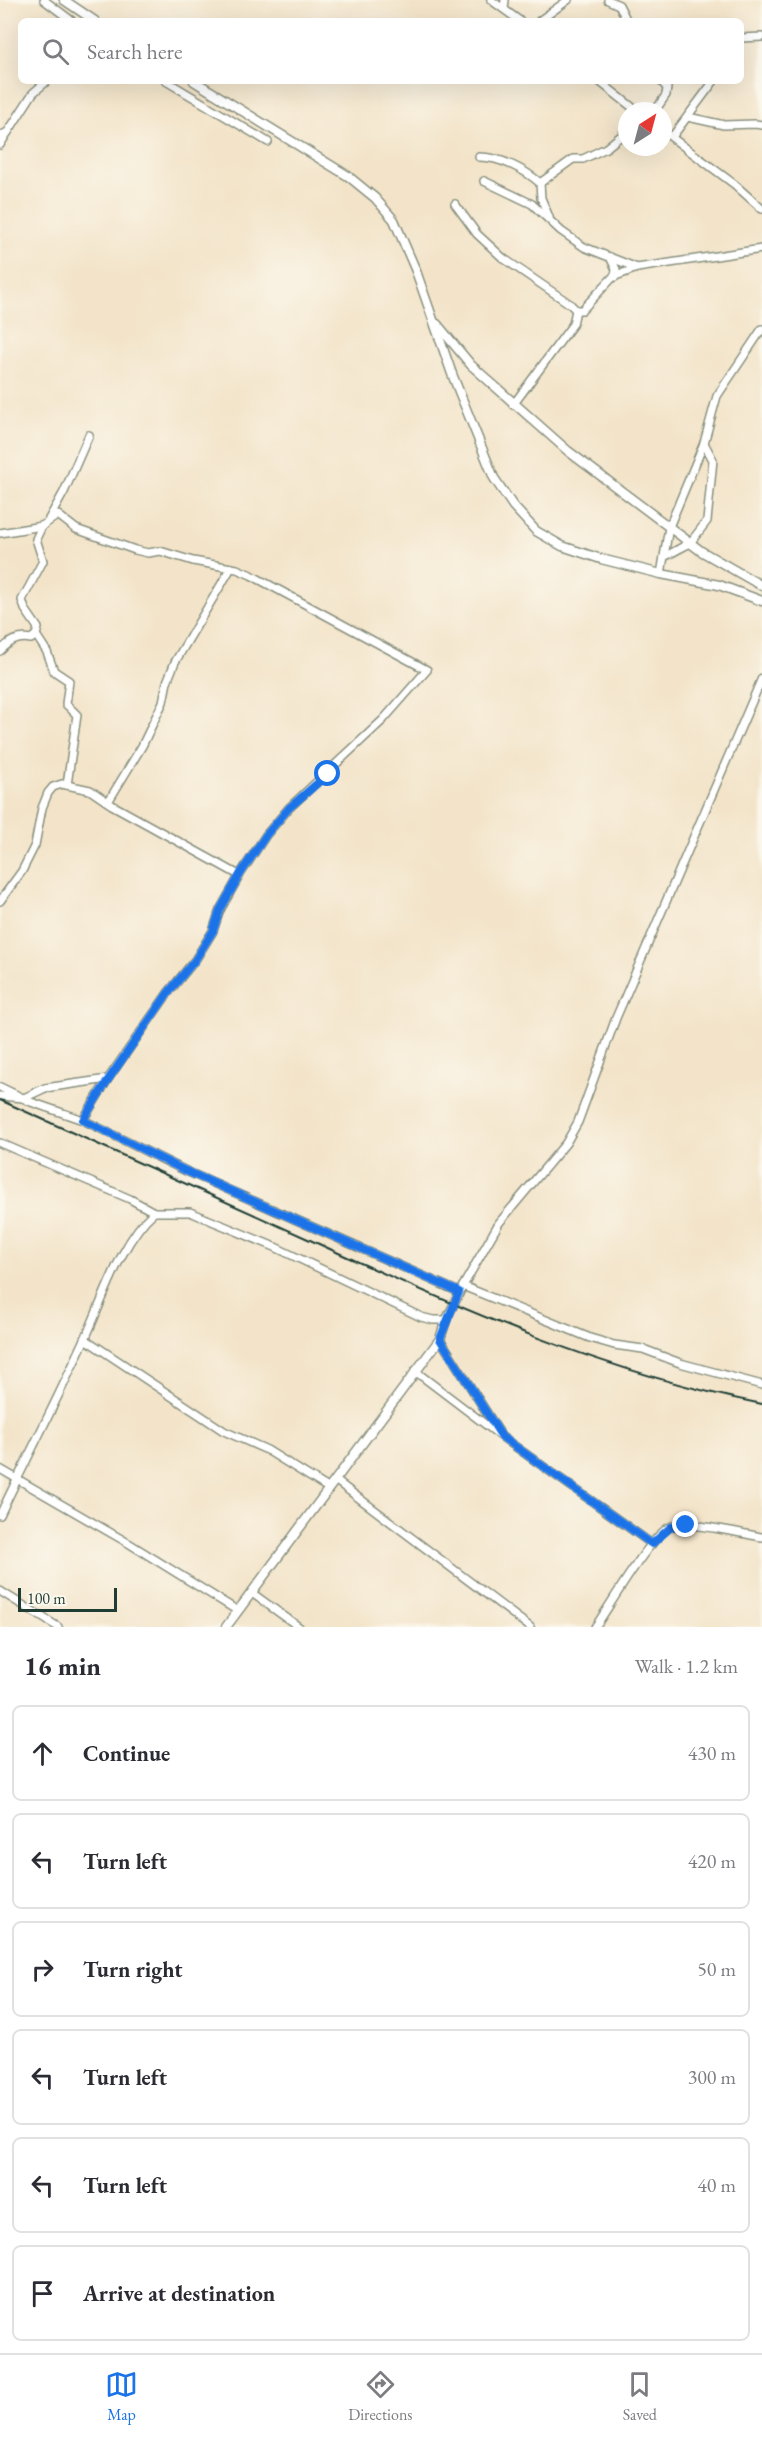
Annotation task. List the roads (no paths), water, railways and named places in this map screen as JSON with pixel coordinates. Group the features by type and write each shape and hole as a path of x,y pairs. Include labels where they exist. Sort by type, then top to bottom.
{"street":[{"path":"44,0 68,18"},
{"path":"64,0 91,18"},
{"path":"491,0 516,18"},
{"path":"504,9 506,0"},
{"path":"543,18 568,0"},
{"path":"608,0 619,5 626,18"},
{"path":"744,38 762,37"},
{"path":"0,145 33,93 44,84"},
{"path":"171,84 268,142"},
{"path":"199,84 348,176 375,198 394,220 474,432 494,478 513,506 536,531 548,540 601,559 719,585 762,601"},
{"path":"603,84 626,102"},
{"path":"664,84 667,88"},
{"path":"662,102 670,84"},
{"path":"712,84 672,137 734,184 762,209"},
{"path":"688,117 732,126 762,125"},
{"path":"0,136 8,132"},
{"path":"540,183 573,159 583,159 606,148 618,138"},
{"path":"478,157 516,166 540,183"},
{"path":"484,181 532,204 584,247 637,268"},
{"path":"540,183 541,198 552,222"},
{"path":"454,204 477,234 503,258 576,310 582,310 615,277 637,268 762,249"},
{"path":"610,257 616,269 615,277"},
{"path":"513,405 573,324 576,310"},
{"path":"434,321 471,365 567,451 690,543 762,586"},
{"path":"661,574 669,527 704,443 717,396 762,329"},
{"path":"0,651 8,643 21,637 31,639 36,635 38,628 25,609 22,600 43,561 36,539 64,492 89,435"},
{"path":"664,557 690,543 707,521 713,460 704,443"},
{"path":"0,533 45,523 58,515 76,529 135,550 148,553 160,551 192,561 231,568 251,575 427,670 383,720 289,808 266,835 239,875 220,910 213,931 195,960 168,993 83,1120"},
{"path":"108,802 163,702 167,682 175,662 231,568"},
{"path":"36,635 47,652 54,671 69,681 66,704 77,716 67,785"},
{"path":"226,1627 440,1339 446,1320 461,1289 499,1223 566,1143 578,1122 616,1018 762,678"},
{"path":"0,901 22,871 34,845 42,808 48,793 53,787 62,784 90,790 239,875"},
{"path":"0,1096 24,1098 45,1088 108,1080"},
{"path":"0,1087 83,1120 186,1171 461,1289 590,1338 614,1345 643,1349 680,1363 762,1385"},
{"path":"0,1143 130,1199 154,1212 190,1212 275,1247 421,1317 446,1320"},
{"path":"0,1515 85,1339 127,1245 139,1225 154,1212"},
{"path":"85,1339 224,1431 267,1450 328,1488"},
{"path":"440,1339 502,1437"},
{"path":"415,1371 502,1437 652,1544"},
{"path":"0,1469 130,1544 238,1611"},
{"path":"335,1480 530,1627"},
{"path":"595,1627 652,1544 671,1527 686,1525 762,1537"},
{"path":"0,1591 58,1627"},
{"path":"252,1593 298,1627"}],"railway":[{"path":"0,1100 373,1269 536,1337 648,1375 762,1404"}]}
